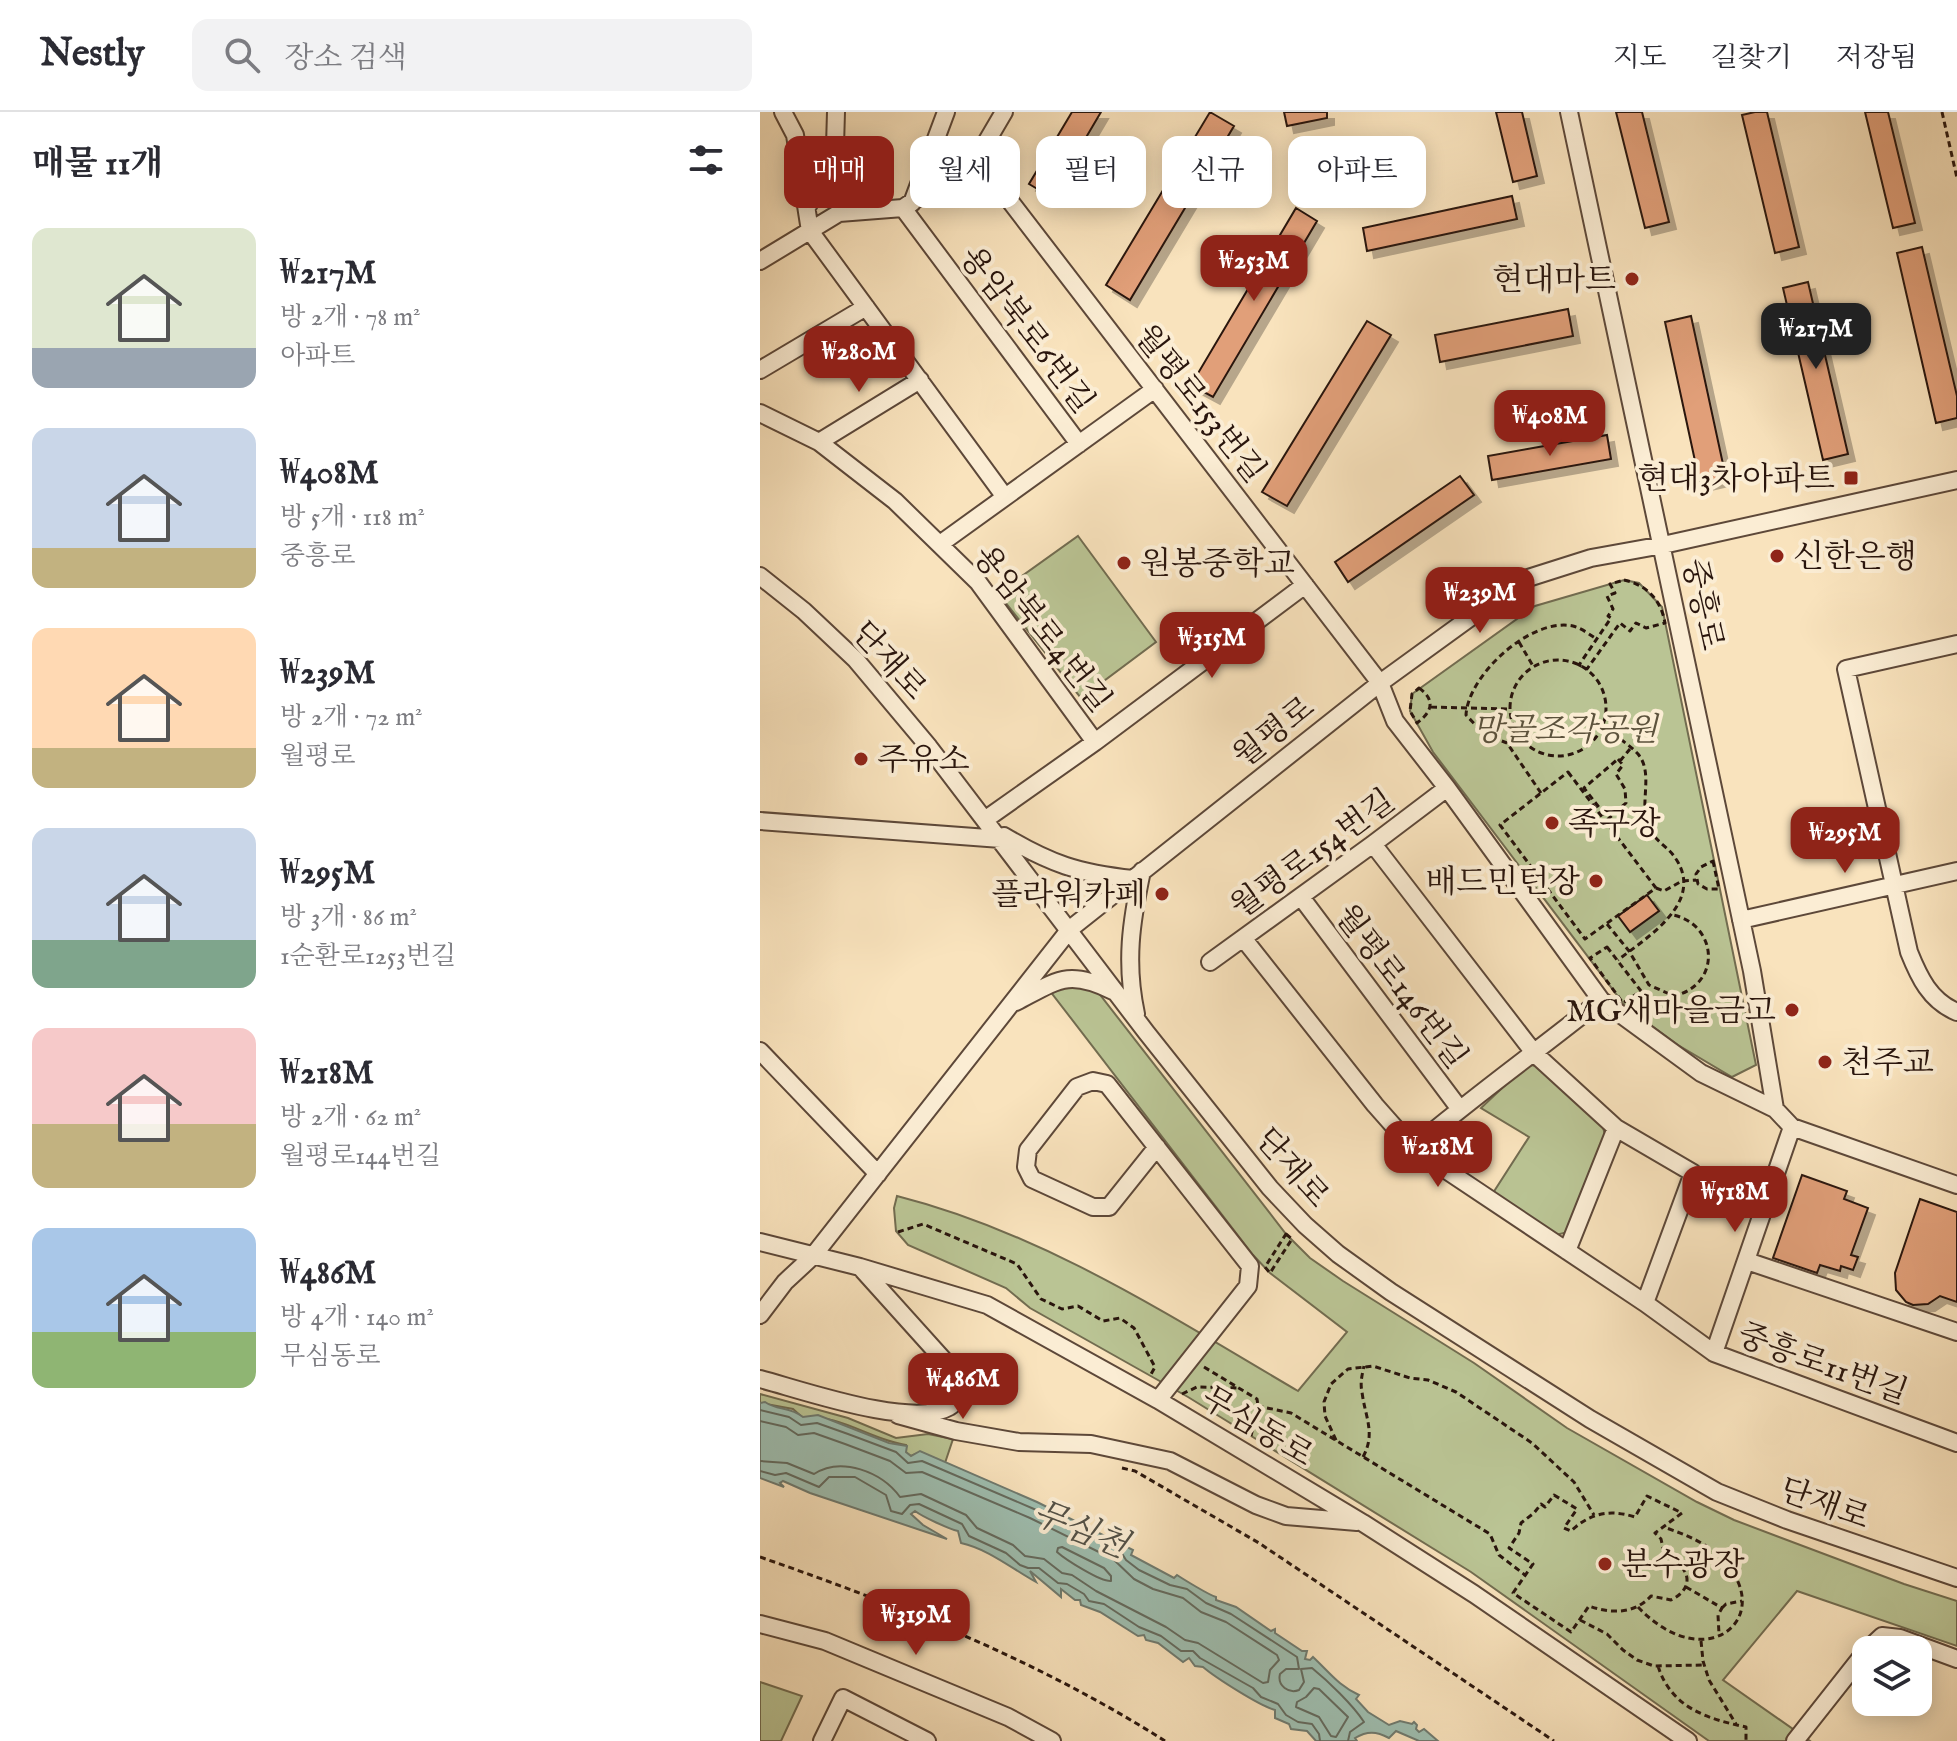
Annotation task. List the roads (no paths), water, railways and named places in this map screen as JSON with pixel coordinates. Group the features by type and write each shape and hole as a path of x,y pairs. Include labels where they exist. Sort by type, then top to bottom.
{"street":[{"path":"783,112 795,136"},
{"path":"835,136 836,112"},
{"path":"760,261 839,213 908,206 946,112"},
{"path":"990,136 1004,112"},
{"name":"중흥로","path":"1569,112 1741,920 1775,1109"},
{"name":"용암북로6번길","path":"908,206 1079,444"},
{"path":"807,208 810,231 1005,497"},
{"name":"월평로153번길","path":"1016,208 1380,683 1395,721 1601,1000 1701,1073 1775,1109"},
{"path":"760,370 866,307"},
{"path":"819,442 920,380"},
{"path":"940,544 1155,389"},
{"name":"용암북로4번길","path":"760,413 819,442 895,501 940,544 978,582 1095,742 1305,585"},
{"name":"월평로","path":"760,1315 785,1282 813,1256 1070,929 1380,683 1522,580 1591,558 1957,480"},
{"name":"단재로","path":"760,576 804,611 856,660 929,747 1270,1188 1338,1254 1391,1292 1590,1419 1717,1492 1800,1525 1957,1578"},
{"path":"1957,644 1846,669 1909,952 1919,979 1938,1001 1957,1012"},
{"path":"993,829 1095,742"},
{"name":"월평로154번길","path":"1210,962 1447,788"},
{"path":"760,821 993,829 1040,857 1090,875 1138,875 1131,920 1129,980 1137,1019"},
{"path":"1373,844 1535,1054 1616,1128 1693,1173 1645,1303"},
{"path":"1741,920 1957,871"},
{"name":"월평로146번길","path":"1301,897 1459,1108"},
{"name":"중흥로11번길","path":"1243,938 1366,1094 1413,1148 1645,1303 1714,1353 1957,1443"},
{"path":"1011,1004 1060,980 1085,978 1118,994"},
{"path":"1413,1148 1459,1108 1535,1054 1601,1000"},
{"path":"760,1051 878,1174"},
{"path":"1157,1147 1109,1207 1093,1207 1032,1179 1026,1167 1028,1150 1077,1087 1093,1081 1107,1084 1157,1147 1250,1266 1248,1286 1158,1400"},
{"path":"1775,1109 1792,1127 1957,1185"},
{"path":"1714,1353 1792,1127"},
{"path":"1567,1251 1616,1128"},
{"name":"무심동로","path":"760,1242 860,1267 987,1305 1158,1400 1363,1523 1474,1594 1688,1741"},
{"path":"1747,1261 1957,1332"},
{"path":"860,1267 959,1377 963,1387 950,1407 898,1415"},
{"path":"760,1379 978,1435 1019,1442 1091,1444 1170,1461 1256,1505 1286,1516 1363,1523"},
{"path":"760,1624 825,1641 1008,1717 1052,1741"},
{"path":"1932,1650 1957,1659"},
{"path":"1795,1741 1852,1668"},
{"path":"822,1741 843,1698 927,1741"}],"water":[{"name":"무심천","path":"765,1402 803,1417 818,1415 889,1443 907,1446 906,1452 911,1456 920,1451 1037,1502 1133,1550 1131,1555 1174,1578 1177,1575 1216,1597 1216,1600 1236,1607 1271,1631 1275,1629 1275,1633 1302,1651 1307,1651 1305,1659 1313,1657 1340,1683 1359,1695 1356,1699 1368,1712 1389,1725 1400,1721 1414,1722 1419,1732 1424,1729 1438,1741 1419,1741 1396,1731 1389,1738 1372,1733 1355,1738 1357,1741 1316,1741 1307,1731 1291,1729 1289,1724 1275,1718 1275,1710 1238,1691 1203,1667 1195,1666 1189,1658 1183,1662 1158,1643 1146,1640 1144,1635 1138,1636 1100,1612 1081,1605 1080,1600 1075,1600 1061,1589 1061,1597 1030,1571 1036,1582 990,1554 961,1543 958,1531 915,1511 911,1514 947,1539 783,1481 780,1483 784,1487 760,1478 760,1403"}],"place":[{"name":"현대마트","path":"1632,279"},
{"name":"현대3차아파트","path":"1851,478"},
{"name":"신한은행","path":"1777,556"},
{"name":"원봉중학교","path":"1124,563"},
{"name":"주유소","path":"861,759"},
{"name":"족구장","path":"1552,823"},
{"name":"배드민턴장","path":"1596,881"},
{"name":"플라워카페","path":"1162,894"},
{"name":"MG새마을금고","path":"1792,1010"},
{"name":"천주교","path":"1825,1062"},
{"name":"분수광장","path":"1605,1564"}],"park label":[{"name":"망골조각공원","path":"1565,729"}]}
